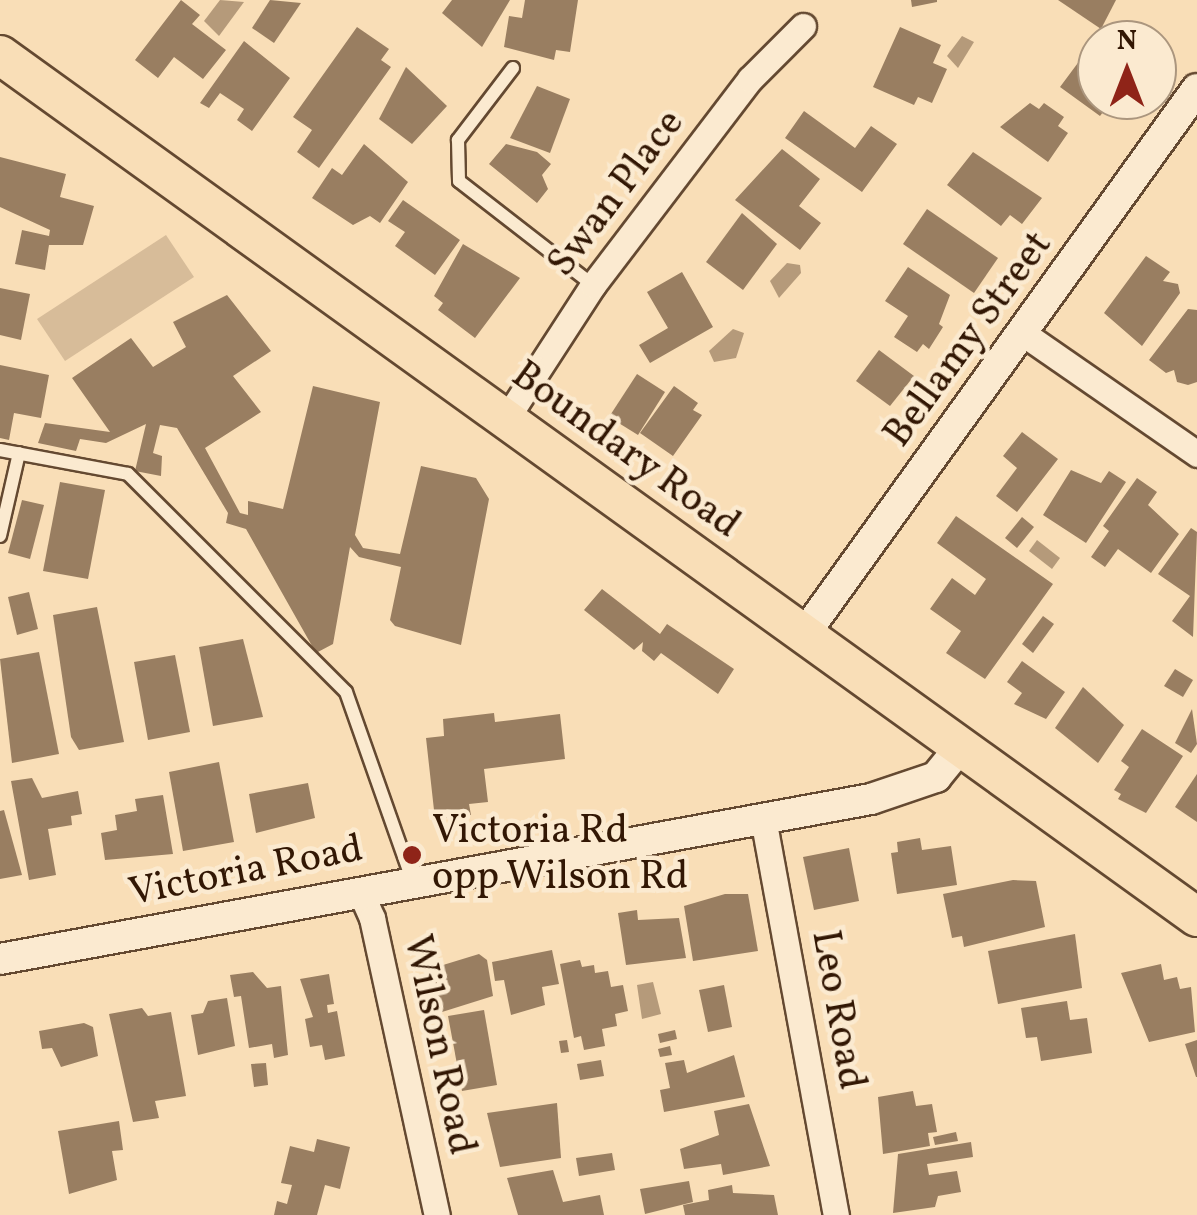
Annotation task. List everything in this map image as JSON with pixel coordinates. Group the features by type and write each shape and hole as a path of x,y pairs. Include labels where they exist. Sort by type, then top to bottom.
{"main road":[{"name":"Boundary Road","path":"0,56 803,636 962,745 1197,918"}],"street":[{"name":"Swan Place","path":"506,419 592,285 750,79 803,26"},
{"name":"Bellamy Street","path":"803,636 1024,334 1197,88"},
{"path":"1024,334 1197,454"},
{"name":"Victoria Road","path":"0,958 764,818 910,787 936,777 962,745"},
{"name":"Leo Road","path":"764,818 836,1215"},
{"name":"Wilson Road","path":"360,892 372,918 437,1215"}],"lane":[{"path":"514,68 458,140 459,181 592,285"},
{"path":"0,450 128,474 346,692 413,882"},
{"path":"0,536 19,454"}],"shaded area":[{"path":"220,0 244,2 219,36 204,21"},
{"path":"962,36 974,42 958,68 947,56"},
{"path":"166,235 194,277 65,361 37,319"},
{"path":"787,263 800,265 801,273 779,298 770,281"},
{"path":"733,329 744,333 736,358 714,362 709,351"},
{"path":"1037,540 1060,558 1052,569 1029,551"},
{"path":"653,982 661,1014 642,1019 637,985"}],"building":[{"path":"181,0 200,15 192,24 226,50 203,79 174,57 158,78 135,60"},
{"path":"270,0 301,3 274,43 252,28"},
{"path":"452,0 510,0 482,47 442,13"},
{"path":"525,0 578,0 570,52 556,50 554,60 504,47 509,16 522,18"},
{"path":"911,0 937,0 937,2 912,7"},
{"path":"1058,0 1116,0 1106,20 1088,20"},
{"path":"357,27 389,49 381,60 391,67 319,168 297,152 312,130 293,117"},
{"path":"900,27 941,45 933,63 947,69 932,103 918,97 914,105 873,87"},
{"path":"244,41 290,78 252,131 237,120 244,109 220,93 209,108 200,103"},
{"path":"1077,64 1077,99 1060,87"},
{"path":"406,67 447,106 412,144 379,119"},
{"path":"537,86 570,99 550,153 510,138"},
{"path":"1030,103 1039,109 1044,103 1064,117 1058,126 1068,133 1048,162 1000,127"},
{"path":"804,111 855,148 871,126 897,144 862,192 785,138"},
{"path":"364,144 408,182 380,223 370,216 353,225 312,198 332,168 342,175"},
{"path":"506,144 537,152 551,164 542,175 548,189 537,203 489,164"},
{"path":"782,149 820,179 799,206 821,223 800,250 735,200"},
{"path":"973,152 1042,198 1022,224 1010,215 1001,226 947,185"},
{"path":"0,157 66,174 60,197 94,206 83,245 49,245 45,270 15,264 22,230 49,236 50,230 0,207"},
{"path":"403,200 460,240 435,275 395,246 405,232 388,221"},
{"path":"927,209 998,258 974,293 903,244"},
{"path":"742,213 777,244 743,290 706,262"},
{"path":"463,244 520,278 475,338 438,310 443,303 434,296"},
{"path":"1146,256 1170,272 1163,281 1178,284 1180,293 1142,346 1104,313"},
{"path":"908,267 950,295 939,324 943,327 929,349 923,344 917,352 894,337 908,316 885,301"},
{"path":"682,272 713,327 650,363 639,345 668,328 647,292"},
{"path":"0,288 30,294 21,340 0,335"},
{"path":"227,295 271,351 233,376 261,412 205,448 240,513 248,515 248,501 283,509 313,386 380,402 355,535 363,548 400,554 421,466 476,478 489,499 461,645 395,626 390,620 401,567 359,557 350,547 333,644 316,653 246,529 226,523 228,513 177,428 160,425 153,453 162,456 161,476 135,471 146,424 106,443 80,439 76,451 38,443 45,423 110,432 72,378 131,338 153,367 186,347 173,322"},
{"path":"1188,309 1197,310 1197,382 1188,385 1177,382 1174,370 1166,373 1149,360"},
{"path":"879,350 914,376 890,406 856,381"},
{"path":"0,365 49,375 41,418 14,413 9,440 0,438"},
{"path":"637,374 665,392 638,435 609,417"},
{"path":"674,386 698,403 693,410 702,415 673,456 640,433"},
{"path":"1022,432 1058,459 1017,512 996,496 1017,468 1003,456"},
{"path":"1071,470 1101,483 1109,471 1126,482 1086,543 1043,515"},
{"path":"1137,478 1157,492 1148,505 1179,534 1151,573 1118,549 1105,567 1091,557 1109,531 1103,526"},
{"path":"60,482 105,490 88,579 43,571"},
{"path":"22,500 44,505 30,559 8,553"},
{"path":"956,516 1053,584 985,679 946,653 961,631 930,609 952,578 975,595 986,579 937,543"},
{"path":"1022,517 1034,527 1017,548 1005,538"},
{"path":"1191,528 1197,532 1193,637 1172,621 1190,596 1158,574"},
{"path":"602,589 660,634 667,624 734,669 718,694 661,653 654,661 642,651 643,642 634,650 584,610"},
{"path":"29,592 38,629 17,635 8,597"},
{"path":"97,607 124,742 79,750 71,737 53,615"},
{"path":"1043,616 1054,624 1033,653 1022,644"},
{"path":"243,639 263,717 213,726 199,647"},
{"path":"39,652 59,754 12,763 0,659"},
{"path":"175,655 190,732 148,740 134,662"},
{"path":"1022,661 1065,692 1046,719 1014,704 1022,693 1007,682"},
{"path":"1175,669 1193,680 1183,697 1164,686"},
{"path":"1083,687 1124,725 1098,763 1055,728"},
{"path":"1192,709 1197,744 1191,753 1175,743"},
{"path":"494,713 495,722 560,714 565,759 484,769 488,802 469,804 471,815 435,819 426,738 444,736 443,719"},
{"path":"1142,729 1183,756 1146,813 1118,799 1121,794 1114,790 1129,767 1121,761"},
{"path":"219,762 234,842 183,851 169,772"},
{"path":"1197,774 1197,822 1175,807"},
{"path":"32,778 42,798 78,791 82,814 71,816 72,825 48,829 56,875 29,880 11,781"},
{"path":"308,783 315,818 256,833 249,794"},
{"path":"163,795 173,854 105,860 101,833 117,830 115,815 137,811 135,799"},
{"path":"4,810 22,875 0,879 0,811"},
{"path":"920,838 922,850 951,846 957,885 897,894 891,853 898,852 897,842"},
{"path":"849,848 859,901 814,910 803,857"},
{"path":"1013,880 1036,881 1045,927 964,947 962,936 952,938 943,894"},
{"path":"725,894 748,894 758,951 693,961 684,906"},
{"path":"637,910 638,920 679,918 686,958 626,965 618,913"},
{"path":"1075,934 1082,988 998,1004 988,951"},
{"path":"552,950 559,984 542,987 545,1005 511,1015 504,980 495,981 492,962"},
{"path":"479,954 487,960 493,996 442,1012 430,969"},
{"path":"580,960 582,967 594,965 595,973 608,971 611,987 623,985 628,1011 615,1014 617,1026 602,1029 605,1046 584,1050 581,1036 574,1038 560,964"},
{"path":"1161,964 1164,980 1177,977 1180,989 1191,987 1195,1032 1149,1042 1121,973"},
{"path":"253,972 267,988 281,986 288,1055 274,1058 272,1044 249,1048 241,996 234,997 230,975"},
{"path":"329,974 334,1004 327,1005 328,1013 337,1011 345,1056 325,1060 322,1045 310,1047 305,1019 313,1017 300,979"},
{"path":"724,985 732,1027 708,1032 699,990"},
{"path":"227,998 235,1046 198,1055 191,1015 203,1013 208,1001"},
{"path":"1067,1001 1070,1020 1087,1018 1092,1053 1041,1061 1037,1037 1026,1038 1021,1008"},
{"path":"142,1008 148,1016 171,1012 186,1096 155,1101 159,1118 133,1122 109,1014"},
{"path":"484,1010 497,1085 462,1091 448,1016"},
{"path":"84,1023 93,1027 98,1056 61,1067 52,1048 42,1049 39,1031"},
{"path":"675,1030 677,1039 660,1043 658,1034"},
{"path":"567,1040 569,1052 561,1053 559,1041"},
{"path":"1197,1040 1197,1077 1196,1077 1185,1044"},
{"path":"670,1046 672,1055 660,1057 658,1049"},
{"path":"734,1055 745,1097 664,1112 660,1090 670,1088 665,1063 684,1060 687,1073"},
{"path":"601,1060 604,1076 580,1080 577,1064"},
{"path":"266,1063 268,1085 254,1087 251,1064"},
{"path":"913,1091 916,1106 932,1104 937,1132 928,1133 930,1146 883,1154 878,1097"},
{"path":"557,1103 561,1158 500,1167 487,1113"},
{"path":"749,1104 770,1166 723,1175 721,1164 684,1169 680,1149 719,1135 714,1111"},
{"path":"119,1121 123,1150 112,1151 117,1180 69,1194 58,1131"},
{"path":"956,1132 958,1141 935,1145 933,1137"},
{"path":"317,1139 350,1147 340,1189 325,1185 317,1215 274,1215 277,1201 287,1204 292,1185 281,1183 290,1146 314,1152"},
{"path":"971,1142 973,1157 927,1164 929,1175 957,1171 961,1192 938,1196 935,1207 893,1213 898,1154"},
{"path":"612,1153 615,1170 579,1176 576,1158"},
{"path":"553,1170 563,1202 600,1195 604,1215 518,1215 507,1178"},
{"path":"689,1181 693,1202 645,1214 640,1189"},
{"path":"732,1185 733,1193 774,1195 778,1215 685,1215 683,1205 709,1200 708,1190"}],"place":[{"name":"Victoria Rd opp Wilson Rd","path":"412,855"}]}
